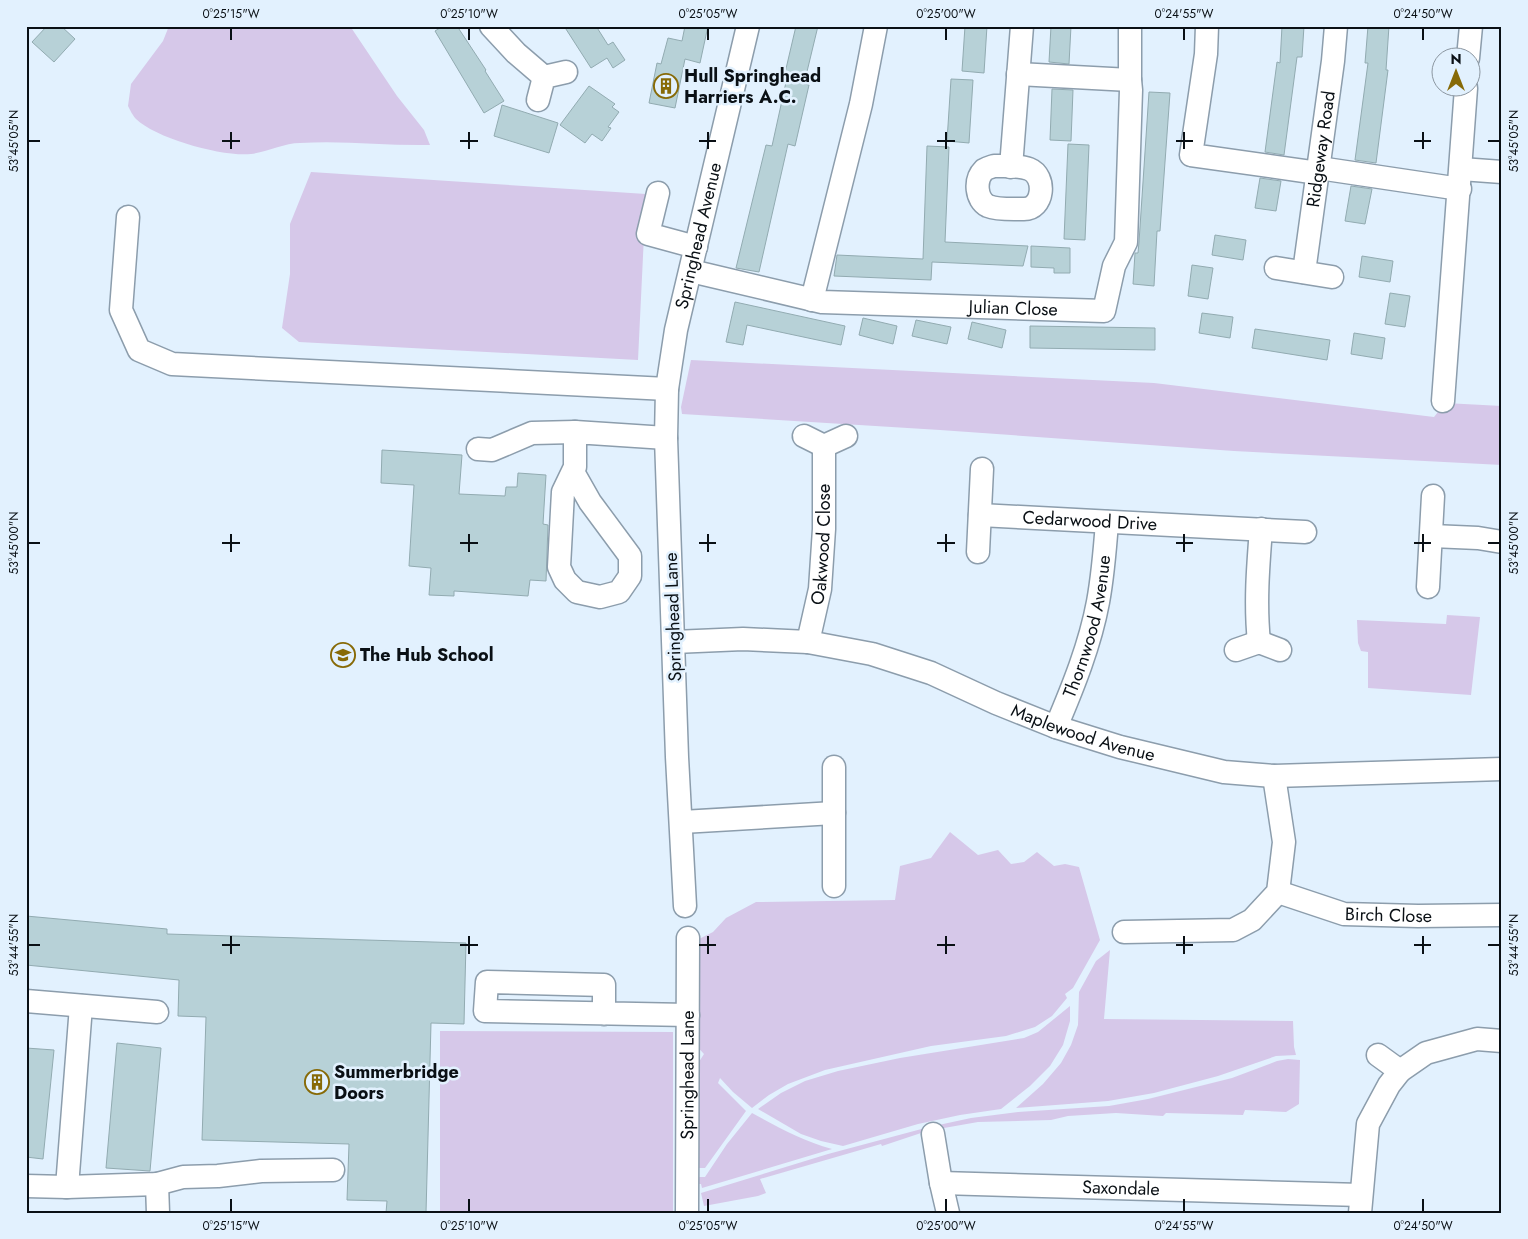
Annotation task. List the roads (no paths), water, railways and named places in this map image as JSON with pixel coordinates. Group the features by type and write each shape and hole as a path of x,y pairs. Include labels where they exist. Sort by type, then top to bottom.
{"street":[{"path":"491,26 516,53 544,77"},
{"name":"Springhead Avenue","path":"676,330 748,26"},
{"path":"812,300 861,104 876,26"},
{"path":"1012,167 1022,26"},
{"path":"1018,74 1130,80 1130,26"},
{"path":"1207,26 1206,54 1191,155 1318,170 1460,179 1502,172"},
{"name":"Ridgeway Road","path":"1304,272 1336,26"},
{"path":"1469,48 1470,26"},
{"path":"544,77 566,72"},
{"path":"538,100 544,77"},
{"name":"Julian Close","path":"691,270 822,302 1104,310 1114,266 1126,242 1130,80"},
{"path":"1443,401 1465,98"},
{"path":"658,193 648,234 696,247"},
{"path":"128,217 121,310 139,350 172,364 667,389"},
{"path":"1276,268 1332,277"},
{"name":"Springhead Lane","path":"676,330 667,389 666,438 677,757 682,822 685,906"},
{"path":"478,449 492,450 532,433 575,432 666,438"},
{"path":"573,472 590,502 630,556 630,576 619,592 600,597 577,592 564,580 559,566 563,492 573,472 575,468 575,432"},
{"name":"Oakwood Close","path":"808,642 820,589 824,529 814,441 846,436"},
{"path":"978,552 982,469"},
{"path":"1428,587 1433,496"},
{"name":"Cedarwood Drive","path":"980,515 1305,532"},
{"name":"Thornwood Avenue","path":"1056,727 1073,686 1098,604 1107,522"},
{"path":"1259,642 1256,582 1261,529"},
{"path":"1432,536 1478,538 1502,542"},
{"name":"Maplewood Avenue","path":"674,642 743,640 808,642 872,654 931,673 996,703 1056,727 1120,747 1224,772 1274,776 1502,769"},
{"path":"1236,650 1259,642 1280,650"},
{"path":"834,768 834,886"},
{"path":"1124,932 1233,930 1252,920 1278,892 1284,842 1274,776"},
{"path":"682,822 834,813"},
{"name":"Birch Close","path":"1278,892 1344,914 1418,916 1502,915"},
{"name":"Springhead Lane","path":"687,1213 688,938"},
{"path":"608,1014 604,985 487,982 485,1011 608,1014 688,1015"},
{"path":"26,1001 157,1012"},
{"path":"67,1187 81,1006"},
{"path":"1361,1204 1368,1124 1389,1085 1400,1071 1426,1053 1477,1038 1502,1041"},
{"path":"1378,1055 1400,1071"},
{"path":"933,1134 948,1213"},
{"path":"26,1186 67,1187 157,1184 183,1177 218,1176 261,1171 333,1170"},
{"name":"Saxondale","path":"941,1183 1361,1204"},
{"path":"157,1184 158,1213"}],"place":[{"name":"Hull Springhead Harriers A.C.","path":"666,86"},
{"name":"The Hub School","path":"343,655"},
{"name":"Summerbridge Doors","path":"317,1082"}]}
